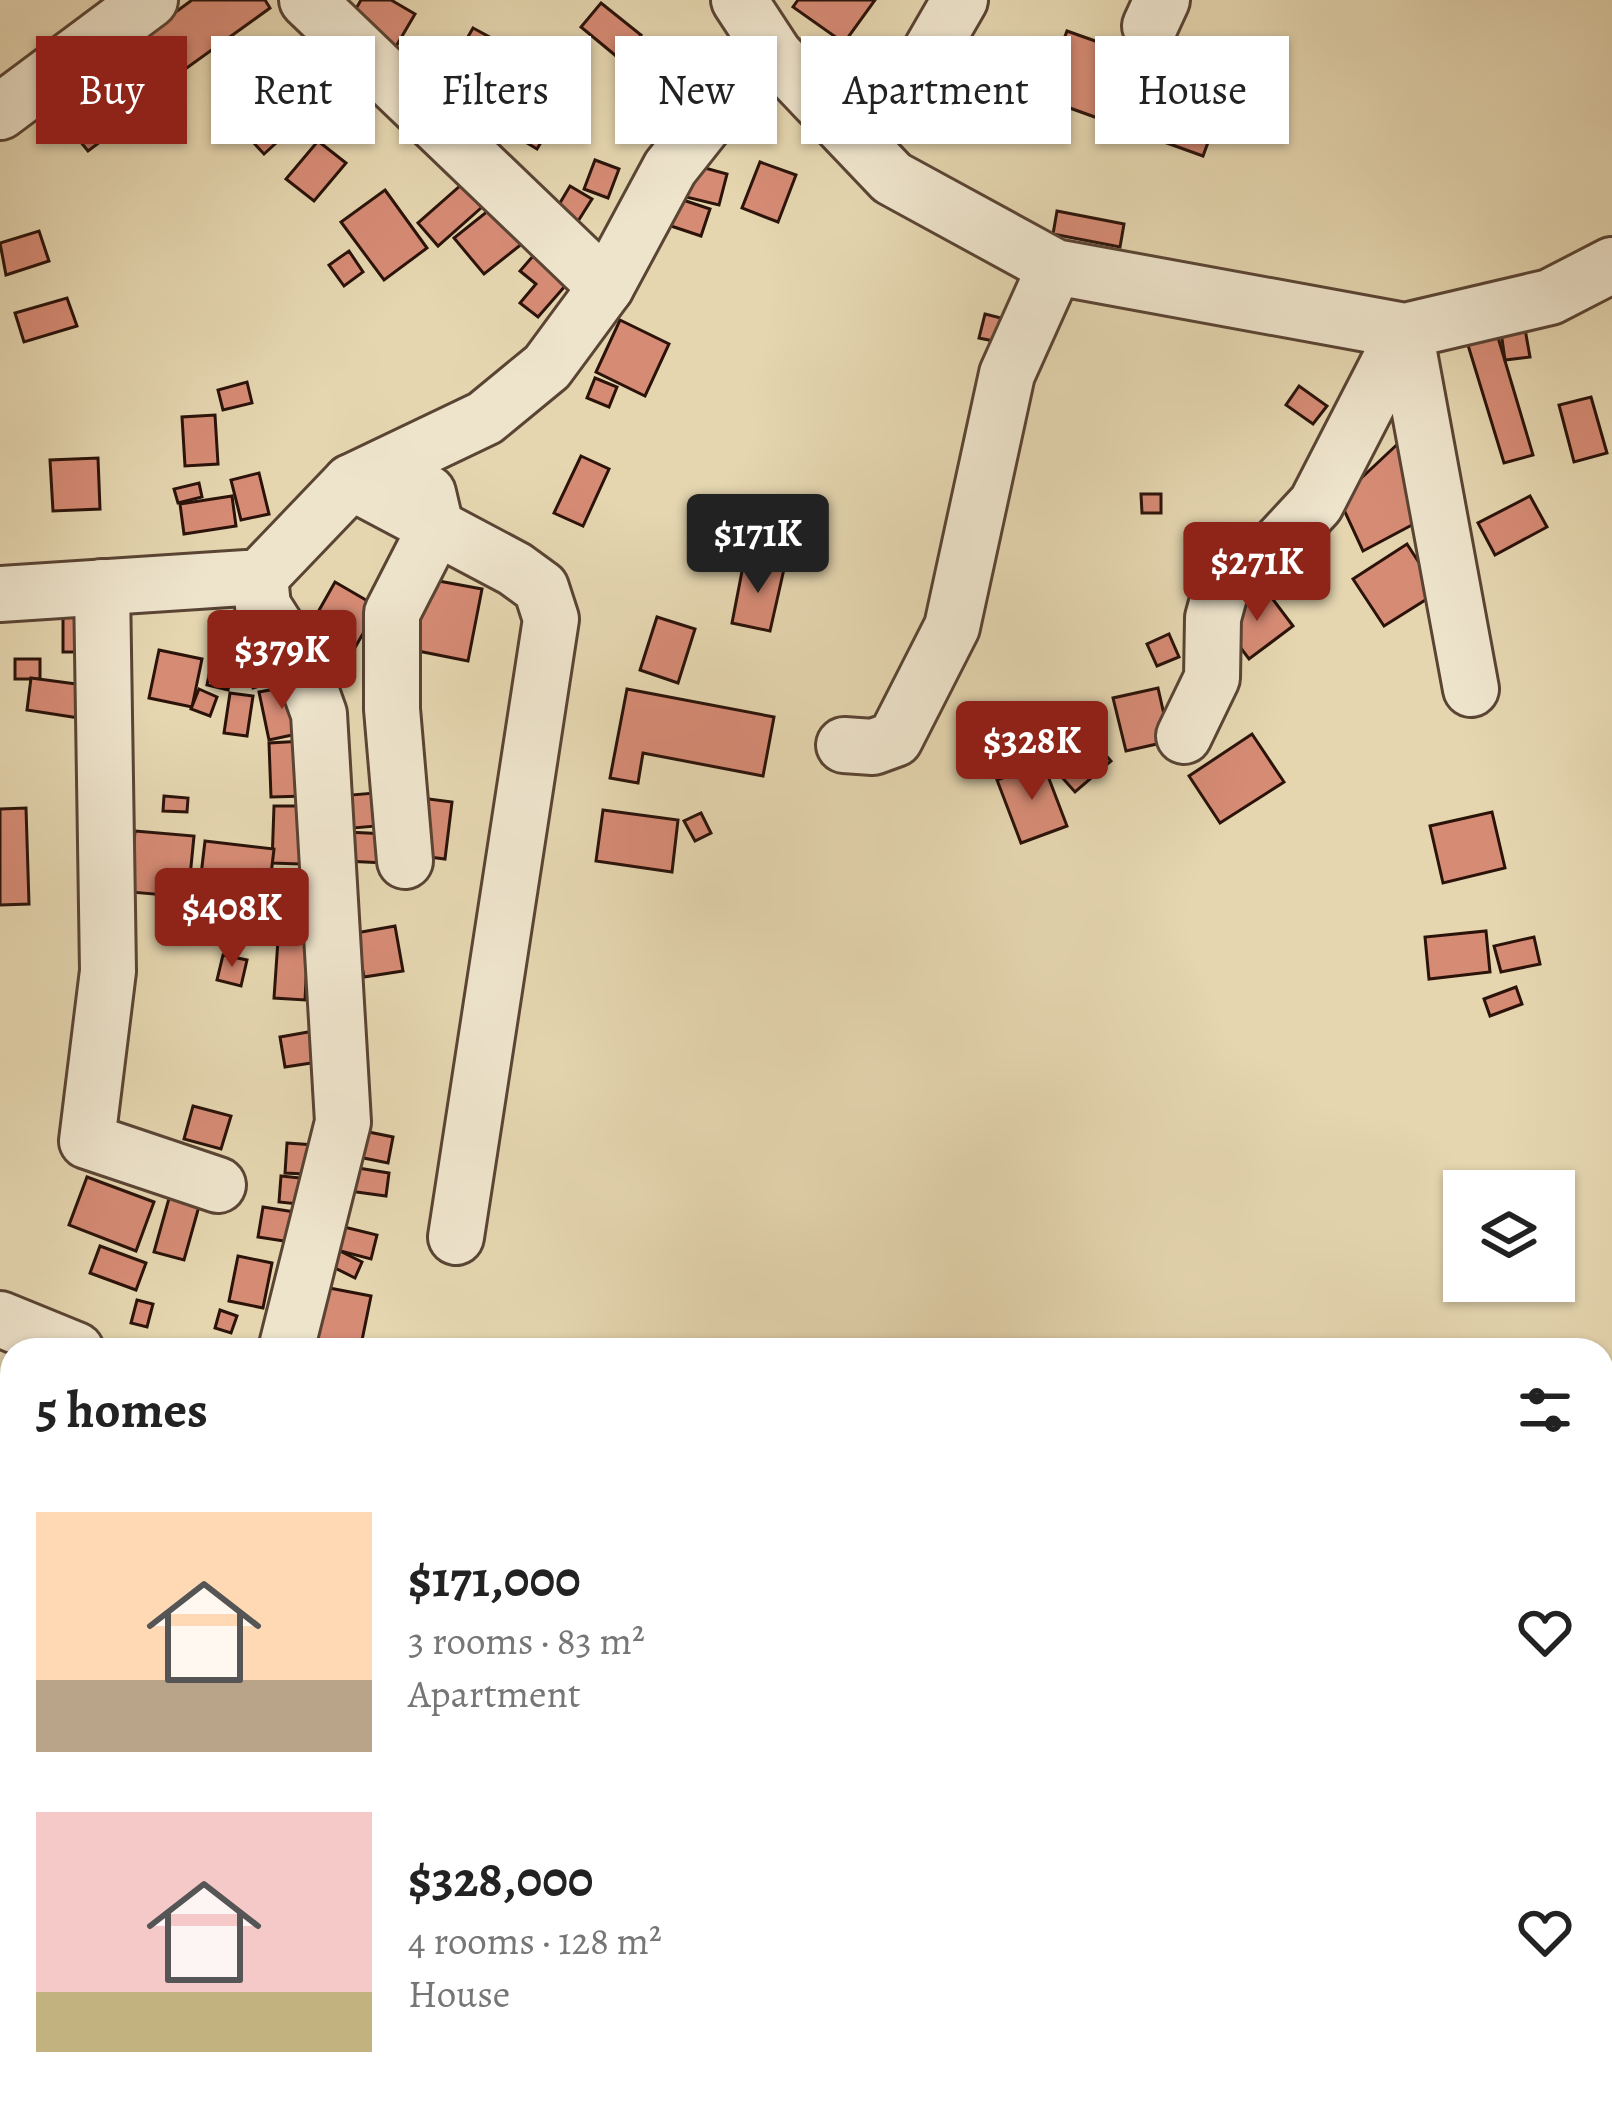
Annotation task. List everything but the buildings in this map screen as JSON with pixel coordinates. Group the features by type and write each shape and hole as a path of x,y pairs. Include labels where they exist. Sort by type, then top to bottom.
{"street":[{"path":"0,112 149,0"},
{"path":"307,0 606,287"},
{"path":"739,0 763,36"},
{"path":"939,36 960,0"},
{"path":"777,57 892,178 1054,268 1405,331 1550,297 1612,265"},
{"path":"0,594 260,577 351,482 485,418 547,368 606,287 670,168 689,144"},
{"path":"844,745 873,747 895,739 952,627 1007,374 1054,268"},
{"path":"1405,331 1471,689"},
{"path":"1184,736 1212,678 1213,618 1222,585 1265,559 1316,504 1405,331"},
{"path":"405,861 392,709 392,613 436,527 418,450"},
{"path":"351,482 542,588 551,619 456,1237"},
{"path":"260,577 263,606 303,669 319,714 344,1122 289,1338"},
{"path":"102,587 109,971 87,1141 218,1185"},
{"path":"0,1319 47,1338"}]}
